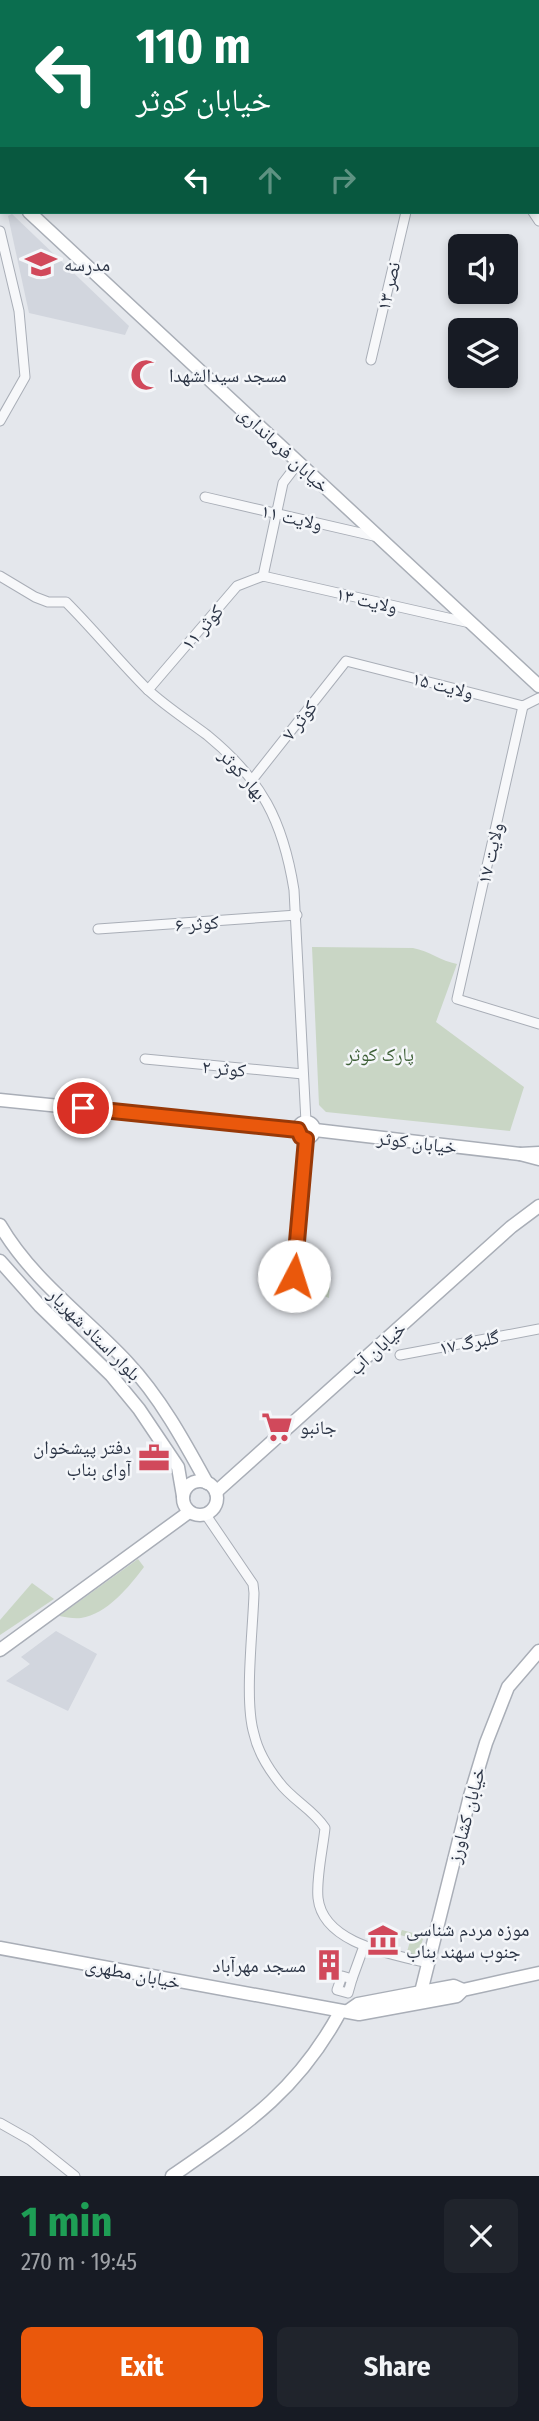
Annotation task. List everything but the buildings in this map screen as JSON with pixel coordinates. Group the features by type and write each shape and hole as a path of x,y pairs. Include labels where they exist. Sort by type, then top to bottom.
{"main road":[{"name":"خیابان فرمانداری","path":"31,214 539,686"},
{"name":"خیابان کوثر","path":"0,1100 306,1130 520,1154 539,1159"},
{"name":"خیابان کوثر","path":"520,1154 539,1153"},
{"name":"خیابان آب","path":"212,1487 511,1227 539,1206"},
{"name":"بلوار استاد شهریار","path":"0,1225 39,1278 128,1363 159,1402 212,1487"},
{"path":"2,1268 19,1254"},
{"name":"بلوار استاد شهریار","path":"2,1268 111,1375 139,1409 177,1466 183,1496"},
{"path":"0,1650 189,1513 205,1515 214,1508 217,1497 212,1487 197,1481 184,1491 184,1505 189,1513"},
{"name":"خیابان کشاورز","path":"421,1992 470,1796 493,1723 508,1687 539,1651"},
{"name":"خیابان مطهری","path":"0,1948 359,2014 457,1996 463,1990 539,1973"},
{"name":"خیابان مطهری","path":"344,2011 358,2004 454,1986 463,1990"},
{"path":"172,2176 234,2133 272,2102 312,2058 344,2011"}],"street":[{"name":"نصر ۱۳","path":"371,359 406,214"},
{"path":"0,231 19,312 25,377 0,421"},
{"path":"263,576 283,484 299,462"},
{"name":"ولایت ۱۱","path":"205,497 379,537"},
{"name":"بهار کوثر","path":"0,576 35,597 48,602 66,602 148,690 218,745 252,780 272,810 291,867 297,915 306,1130 294,1276"},
{"name":"ولایت ۱۳","path":"263,576 472,623"},
{"name":"کوثر ۱۱","path":"148,690 237,586 263,576"},
{"name":"ولایت ۱۵","path":"346,660 523,706"},
{"name":"کوثر ۷","path":"252,780 346,660"},
{"path":"523,706 539,698"},
{"name":"ولایت ۱۷","path":"523,706 457,999 539,1024"},
{"name":"کوثر ۶","path":"98,929 297,915"},
{"name":"کوثر ۲","path":"145,1059 303,1074"},
{"name":"گلبرگ ۱۷","path":"400,1355 539,1329"},
{"path":"205,1515 253,1584 251,1688 252,1724 256,1741 281,1785 314,1814 325,1828 318,1897 321,1909 337,1929 352,1941 428,1964"},
{"path":"352,1979 364,1946"},
{"path":"0,2123 30,2140 75,2176"}],"shaded area":[{"name":"مدرسه","path":"12,214 129,326 125,335 29,313 8,216"},
{"path":"56,1631 97,1654 68,1711 6,1681 30,1664 21,1657"}],"green space":[{"name":"پارک کوثر","path":"312,947 413,948 457,964 436,1022 524,1087 510,1131 326,1112 319,1105"},
{"path":"301,1280 330,1283 329,1298 301,1287 298,1283"},
{"path":"138,1559 144,1567 124,1591 100,1611 81,1618 59,1616"},
{"path":"32,1583 54,1599 0,1635 0,1620"},
{"path":"402,1930 424,1936 417,1958 406,1955 411,1938 400,1935"}],"place":[{"name":"مدرسه","path":"41,264"},
{"name":"مسجد سیدالشهدا","path":"146,375"},
{"name":"جانبو","path":"277,1427"},
{"name":"دفتر پیشخوان آوای بناب","path":"154,1458"},
{"name":"موزه مردم شناسی جنوب سهند بناب","path":"383,1940"},
{"name":"مسجد مهرآباد","path":"329,1965"}],"route":[{"path":"83,1108 298,1130 301,1137 306,1139 294,1276"}]}
